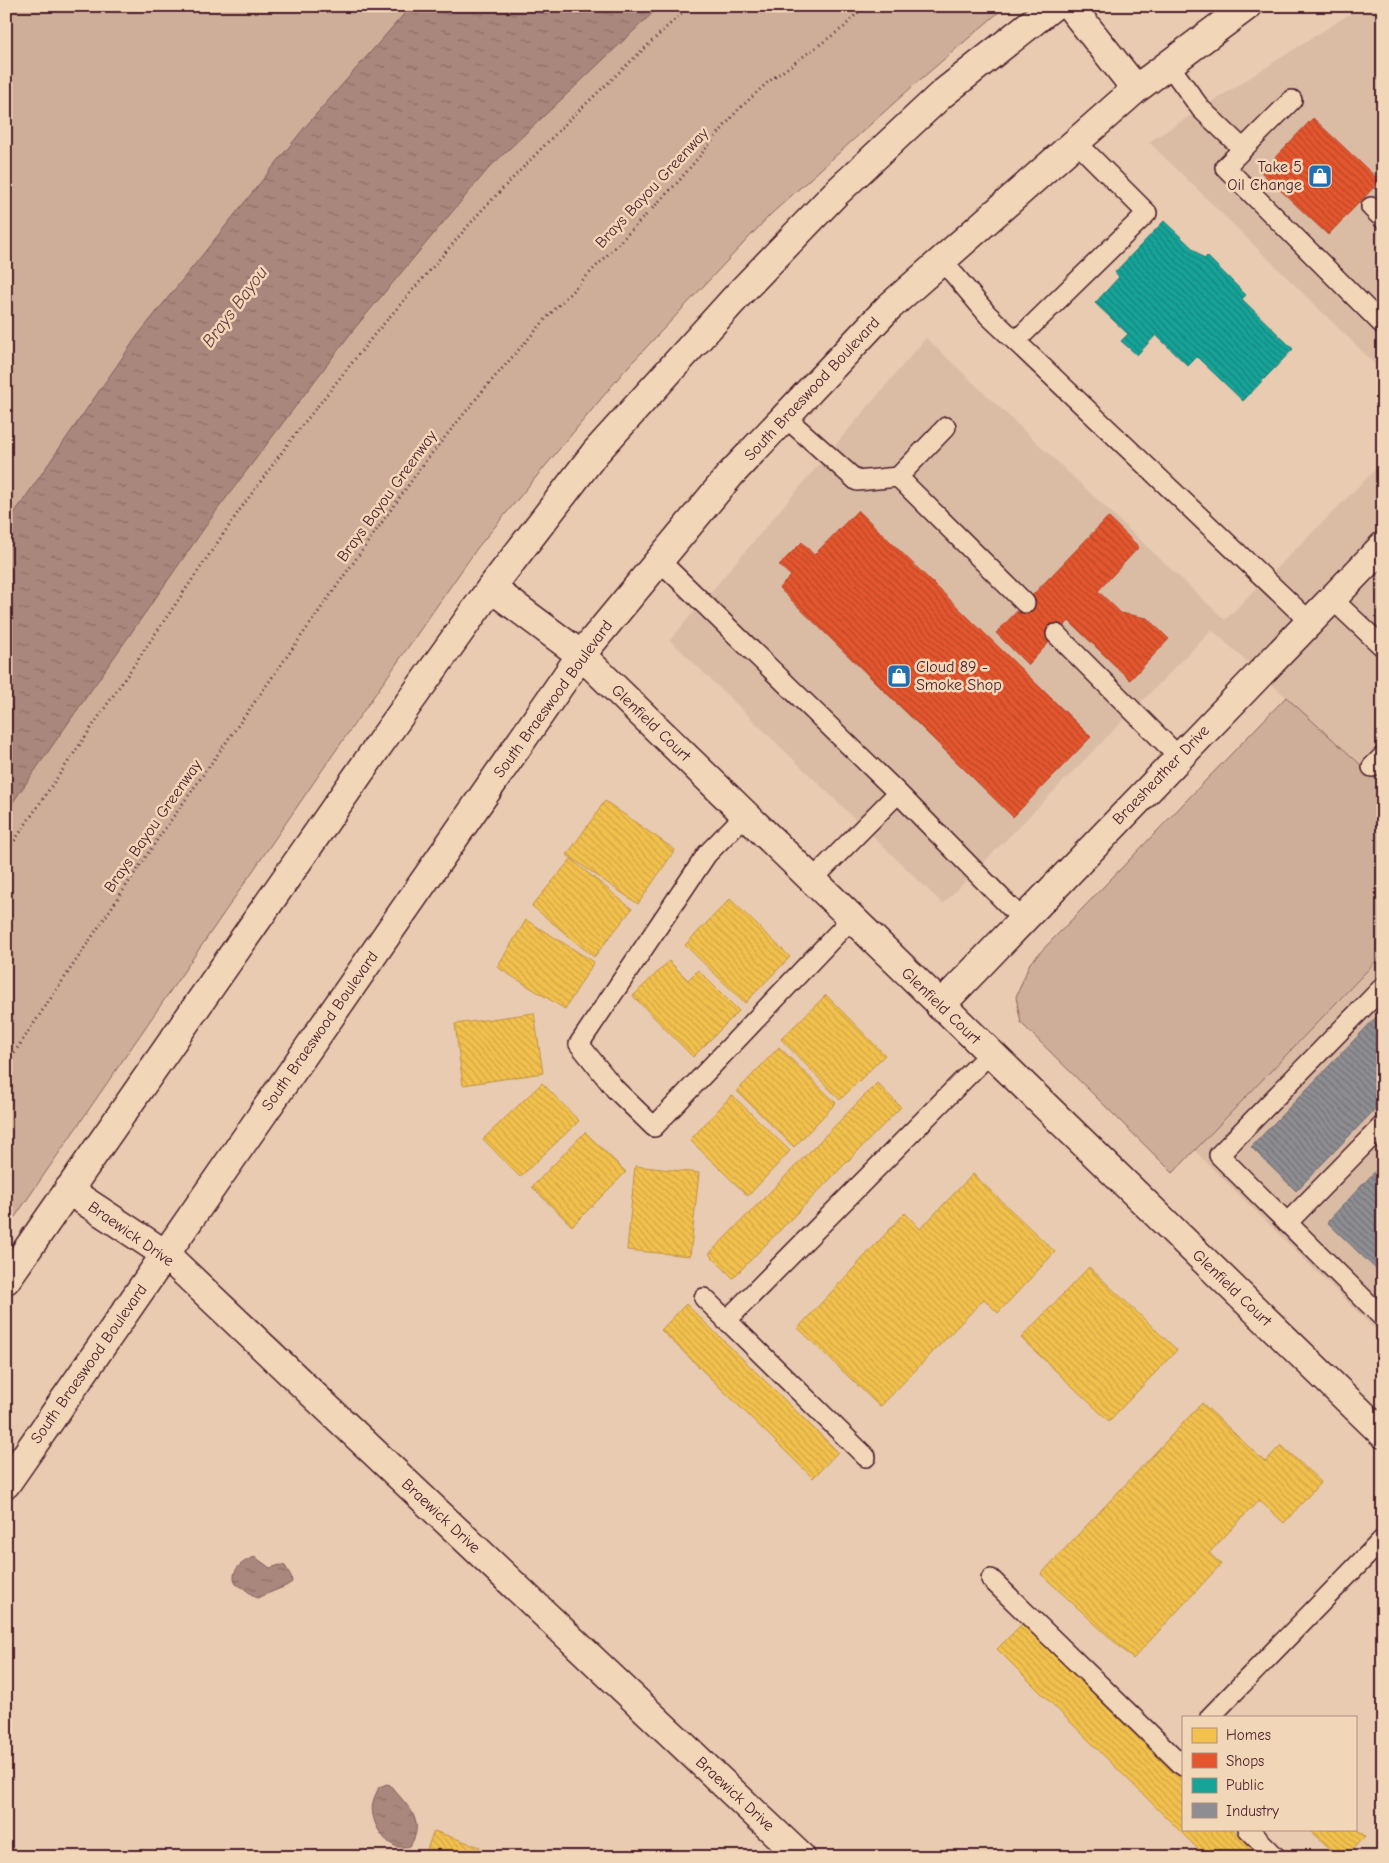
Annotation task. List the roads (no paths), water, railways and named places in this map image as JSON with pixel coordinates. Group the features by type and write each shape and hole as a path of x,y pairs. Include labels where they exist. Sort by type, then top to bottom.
{"main road":[{"path":"6,1280 381,742 491,588 595,453 738,295 835,194 942,94 1053,6"},
{"path":"1070,6 1136,89"},
{"name":"South Braeswood Boulevard","path":"6,1484 580,655 730,475 888,308 1136,89 1247,6"},
{"name":"Braesheather Drive","path":"940,1006 1383,546"},
{"name":"Glenfield Court","path":"491,588 580,655 1383,1434"},
{"name":"Braewick Drive","path":"68,1190 165,1254 801,1857"}],"lane":[{"path":"1169,65 1201,108 1243,149"},
{"path":"1292,100 1225,167 1382,324 1383,322"},
{"path":"1016,341 1147,213 1076,142"},
{"path":"942,260 988,315 1310,622"},
{"path":"785,418 857,481 898,477 946,428"},
{"path":"898,477 1025,603"},
{"path":"660,561 898,793 1023,920"},
{"path":"1332,599 1383,647"},
{"path":"1056,634 1179,756"},
{"path":"812,880 898,793"},
{"path":"745,815 707,854 580,1044 615,1089 654,1127 852,918"},
{"path":"1383,986 1219,1155 1383,1318"},
{"path":"726,1321 990,1053"},
{"path":"1287,1223 1383,1125"},
{"path":"704,1298 866,1456"},
{"path":"1211,1716 1383,1539"},
{"path":"991,1579 1179,1756"},
{"path":"1249,1830 1276,1857"}],"water":[{"name":"Brays Bayou","path":"411,6 660,6 489,168 354,329 217,510 6,812 6,525 138,335 305,127"},
{"path":"255,1557 270,1568 280,1565 285,1566 292,1582 257,1598 236,1584 234,1575 238,1567"},
{"path":"387,1784 408,1806 415,1821 415,1837 410,1846 398,1847 392,1845 382,1835 375,1822 372,1808 373,1800 379,1787"}],"place":[{"name":"Take 5 Oil Change","path":"1320,176"},
{"name":"Cloud 89 - Smoke Shop","path":"899,676"}]}
